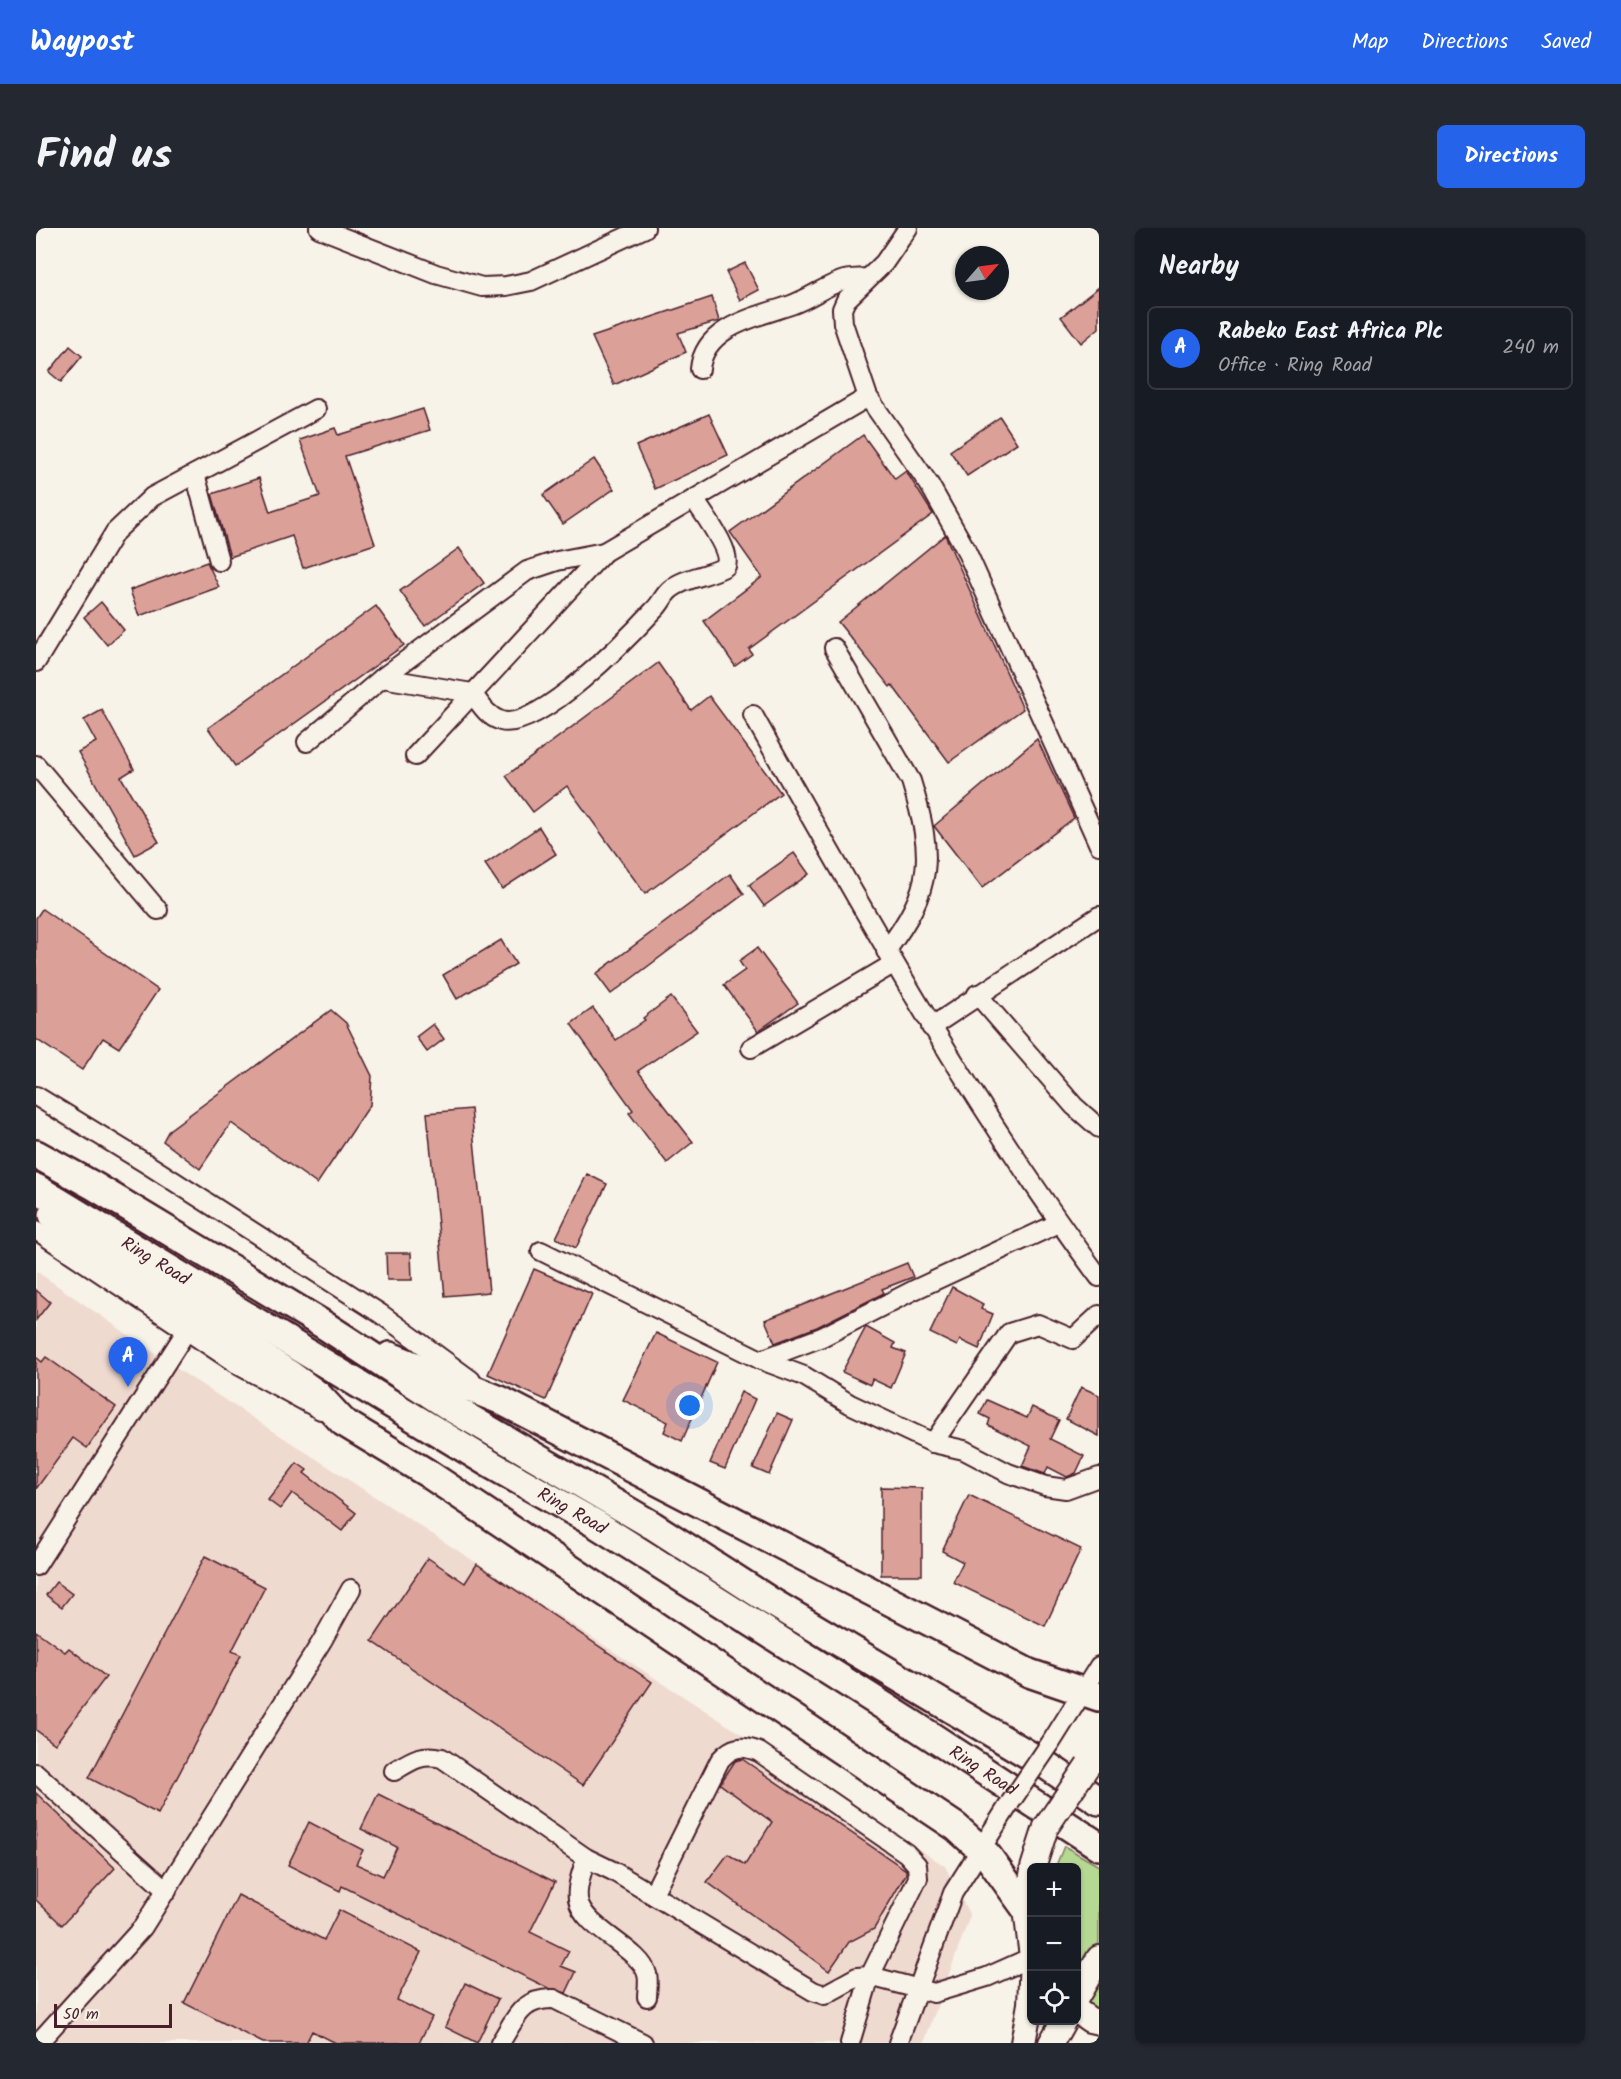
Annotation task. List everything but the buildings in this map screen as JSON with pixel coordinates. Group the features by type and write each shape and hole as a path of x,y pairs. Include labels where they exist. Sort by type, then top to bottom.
{"highway":[{"name":"Ring Road","path":"36,1154 94,1186 450,1407 652,1525 770,1601 1046,1765 1099,1801"},
{"name":"Ring Road","path":"36,1188 471,1452 596,1524 914,1725 1099,1846"},
{"path":"36,1202 84,1239 289,1374 318,1395 343,1422 428,1473 956,1827 981,1849 1026,1909"},
{"path":"342,1338 440,1374 500,1400 975,1646 1029,1673 1090,1695"}],"main road":[{"path":"1035,1863 1046,1827 1093,1760"},
{"path":"1027,1903 1027,1917"},
{"path":"1081,1991 1099,1959"},
{"path":"1023,2043 1030,2004 1031,1971"},
{"path":"1081,2013 1090,2020 1099,2022"},
{"path":"1051,2043 1061,2025"}],"street":[{"path":"319,228 436,274 482,286 507,286 531,281 645,228"},
{"path":"908,228 884,263 846,300 842,309 843,323 868,397 929,484 965,548 1099,845"},
{"path":"700,369 701,355 717,337 745,320 791,305 843,280 868,278"},
{"path":"415,756 604,552 868,397"},
{"path":"36,662 115,532 152,497 316,409"},
{"path":"195,474 219,561"},
{"path":"382,678 472,693 487,714 503,722 517,721 556,701 608,658 657,608 674,586 726,566 729,559 725,549 694,499"},
{"path":"308,742 382,678 527,571 556,561 604,552"},
{"path":"751,1048 890,957 924,889 928,866 918,805 911,781 834,648"},
{"path":"753,715 931,1027 1059,1223 1099,1277"},
{"path":"36,765 158,910"},
{"path":"931,1027 977,994 1099,916"},
{"path":"977,994 1074,1106 1099,1128"},
{"path":"36,1096 147,1164 381,1314 500,1400"},
{"path":"761,1360 822,1337 914,1290 1059,1223"},
{"path":"36,1230 240,1366 343,1422"},
{"path":"541,1251 761,1360 804,1376 850,1404 933,1443 964,1450 1008,1473 1045,1486 1066,1489 1099,1478"},
{"path":"933,1443 1009,1333 1038,1324 1073,1339 1099,1315"},
{"path":"36,1566 187,1330"},
{"path":"38,2043 143,1927 322,1641 351,1589"},
{"path":"898,2043 953,1893 1050,1744 1090,1695 1099,1666"},
{"path":"653,1894 720,1760 729,1749 745,1747 759,1752 906,1853 917,1865 918,1878 870,1976 850,2043"},
{"path":"394,1771 416,1758 429,1755 442,1758 586,1858 653,1894 813,1991 824,1995 858,1977 870,1976 934,1993 960,1986 1027,1960"},
{"path":"36,1773 166,1891"},
{"path":"586,1858 577,1891 578,1902 595,1924 639,1962 647,1972 647,1997"},
{"path":"500,2043 522,2008 530,2001 542,1998 554,1999 643,2043"}],"shaded area":[{"path":"36,1271 182,1372 945,1866 970,1916 924,2043 36,2043"}],"green space":[{"path":"1064,1846 1099,1866 1099,2011 1081,2000 1081,1863 1057,1863"}],"place":[{"name":"Rabeko East Africa Plc","path":"128,1387"}]}
